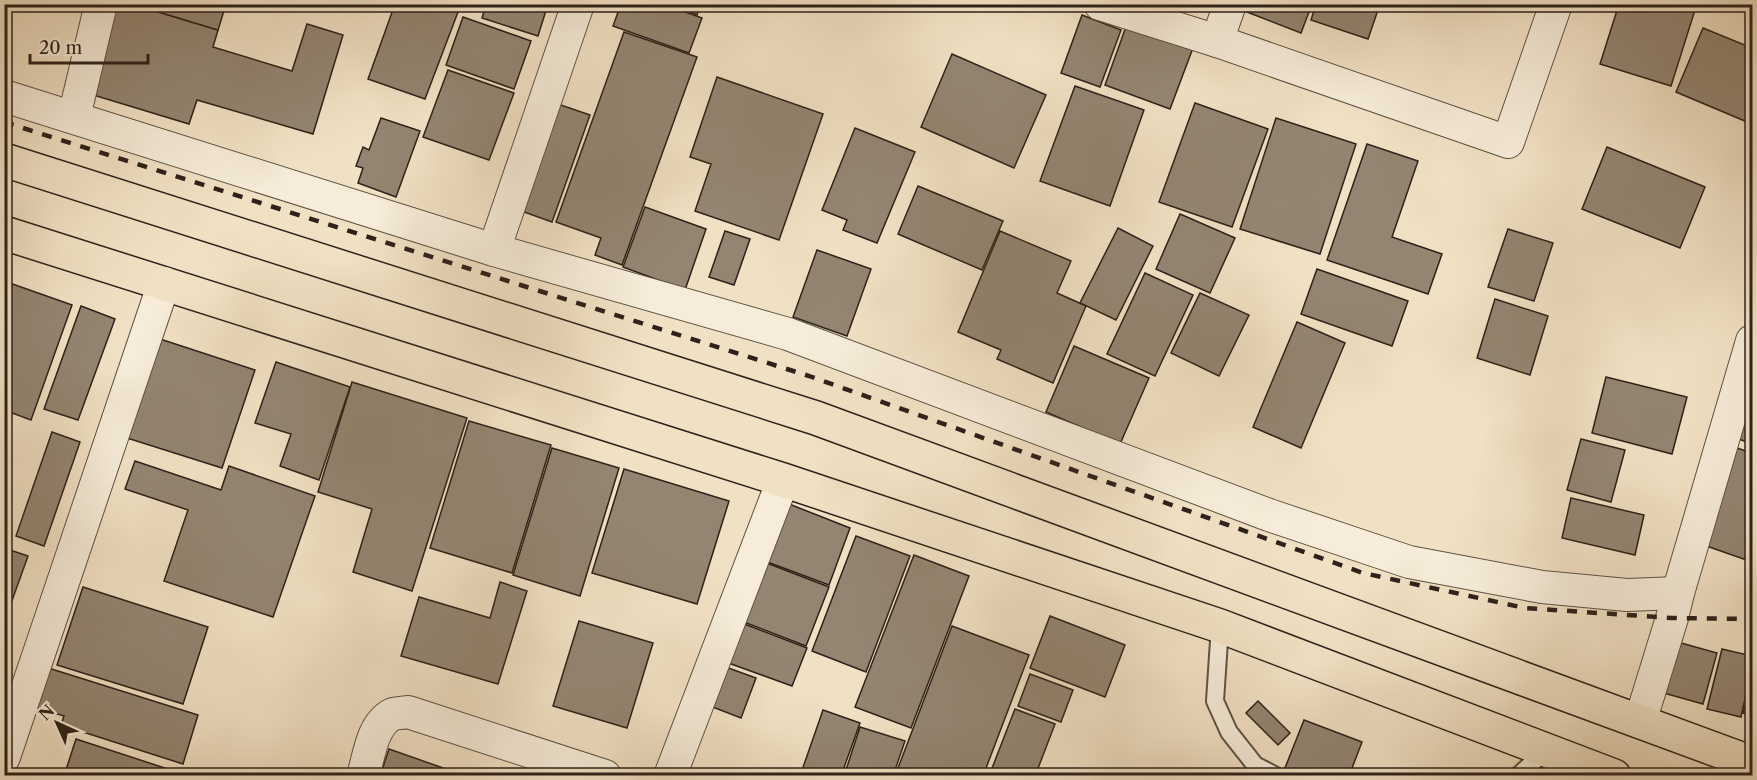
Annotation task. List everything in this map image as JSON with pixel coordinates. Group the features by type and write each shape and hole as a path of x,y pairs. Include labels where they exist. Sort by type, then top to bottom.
{"highway":[{"path":"4,160 816,418 1752,763"},
{"path":"4,233 783,480 1220,626 1614,776"}],"street":[{"path":"74,117 101,4"},
{"path":"494,250 578,4"},
{"path":"1100,4 1217,41 1508,142 1556,4"},
{"path":"1217,41 1230,4"},
{"path":"4,96 494,250 788,334 1269,515 1409,562 1542,587 1627,595 1678,593"},
{"path":"4,757 164,284"},
{"path":"1640,722 1752,341"},
{"path":"670,776 783,480"},
{"path":"363,776 375,735 384,721 394,714 408,712 605,776"}],"lane":[{"path":"1220,626 1215,701 1229,732 1255,765 1276,776"},
{"path":"1518,776 1546,750"}],"building":[{"path":"117,4 132,4 218,30 213,47 292,71 307,24 343,35 313,134 197,100 189,124 90,94"},
{"path":"132,4 226,4 218,30"},
{"path":"395,4 461,4 425,99 368,79"},
{"path":"486,4 548,4 538,36 482,18"},
{"path":"621,4 663,4 702,18 689,53 613,26"},
{"path":"672,4 701,4 697,15"},
{"path":"1250,4 1312,4 1301,33 1247,12"},
{"path":"1316,4 1380,4 1368,39 1311,20"},
{"path":"1619,4 1679,4 1695,10 1671,86 1600,64"},
{"path":"1082,15 1121,30 1100,87 1061,73"},
{"path":"463,17 531,41 514,89 446,65"},
{"path":"1127,24 1193,48 1170,109 1105,85"},
{"path":"1703,28 1752,48 1752,124 1676,92"},
{"path":"624,32 697,57 622,265 595,255 601,238 556,222"},
{"path":"952,54 1046,95 1014,168 921,127"},
{"path":"448,70 514,93 489,160 423,137"},
{"path":"717,77 823,114 779,240 695,211 711,164 690,157"},
{"path":"1075,86 1144,110 1110,206 1040,181"},
{"path":"555,103 590,115 552,222 516,209"},
{"path":"1195,103 1268,129 1232,227 1159,202"},
{"path":"381,118 420,131 396,197 358,183 363,168 356,166 363,147 369,150"},
{"path":"1276,118 1356,144 1320,254 1240,229"},
{"path":"855,128 915,152 877,243 843,230 847,220 822,210"},
{"path":"1367,144 1418,161 1392,237 1442,254 1428,294 1327,260"},
{"path":"1607,147 1705,187 1680,248 1582,209"},
{"path":"918,186 1003,221 982,270 898,234"},
{"path":"645,207 706,229 685,290 623,267"},
{"path":"1180,214 1235,238 1210,293 1156,269"},
{"path":"1118,228 1153,246 1116,320 1080,303"},
{"path":"1508,229 1553,243 1534,301 1488,287"},
{"path":"725,231 750,239 734,285 709,277"},
{"path":"1000,231 1071,261 1057,293 1086,306 1053,383 997,359 1001,350 958,332"},
{"path":"817,250 871,269 847,336 793,317"},
{"path":"1317,269 1408,301 1392,346 1301,314"},
{"path":"1145,273 1193,295 1155,376 1107,354"},
{"path":"4,281 72,305 31,420 4,410"},
{"path":"1200,293 1249,315 1219,376 1171,353"},
{"path":"1495,299 1548,316 1530,375 1477,358"},
{"path":"81,306 115,319 78,420 44,409"},
{"path":"1297,322 1345,343 1301,448 1253,427"},
{"path":"160,339 255,370 222,468 127,438"},
{"path":"1074,346 1149,378 1120,444 1046,412"},
{"path":"276,362 350,387 319,480 280,466 291,434 255,423"},
{"path":"1606,377 1687,397 1672,454 1592,433"},
{"path":"352,382 467,418 412,591 353,572 372,509 318,492"},
{"path":"1752,393 1752,444 1736,438"},
{"path":"469,421 551,445 512,573 430,548"},
{"path":"52,432 80,442 44,546 16,536"},
{"path":"1581,439 1625,450 1611,502 1567,490"},
{"path":"1728,445 1752,453 1752,562 1695,542"},
{"path":"552,448 619,468 580,596 513,575"},
{"path":"135,461 221,490 229,466 315,496 273,617 164,581 188,510 125,489"},
{"path":"624,469 729,501 697,604 592,573"},
{"path":"1571,498 1644,515 1635,555 1562,538"},
{"path":"784,502 850,528 829,585 762,560"},
{"path":"856,536 910,556 866,672 812,651"},
{"path":"4,548 28,556 4,623"},
{"path":"914,555 969,576 911,728 855,707"},
{"path":"759,560 829,587 806,646 736,619"},
{"path":"500,582 527,591 498,684 401,656 419,597 490,618"},
{"path":"83,587 208,627 183,704 57,665"},
{"path":"1050,616 1125,645 1105,697 1030,668"},
{"path":"579,621 653,643 627,728 553,706"},
{"path":"739,622 807,648 792,686 723,661"},
{"path":"952,626 1029,655 983,776 895,776"},
{"path":"1674,641 1717,653 1703,704 1660,692"},
{"path":"1722,649 1752,656 1752,668 1741,717 1707,709"},
{"path":"720,665 756,678 741,718 705,704"},
{"path":"42,666 198,715 183,764 61,725 64,716 35,707"},
{"path":"1030,674 1073,690 1061,722 1018,706"},
{"path":"1752,682 1752,716 1743,713"},
{"path":"1258,701 1290,733 1278,745 1246,713"},
{"path":"1015,709 1055,724 1037,771 1049,776 989,776"},
{"path":"823,710 860,723 841,776 800,776"},
{"path":"1304,720 1362,742 1349,776 1289,776 1283,773"},
{"path":"860,727 905,741 893,776 844,776"},
{"path":"76,739 177,772 175,776 64,776"},
{"path":"389,749 466,776 380,776"}],"railway":[{"path":"4,122 809,376 1363,573 1525,608 1672,618 1752,619"}]}
